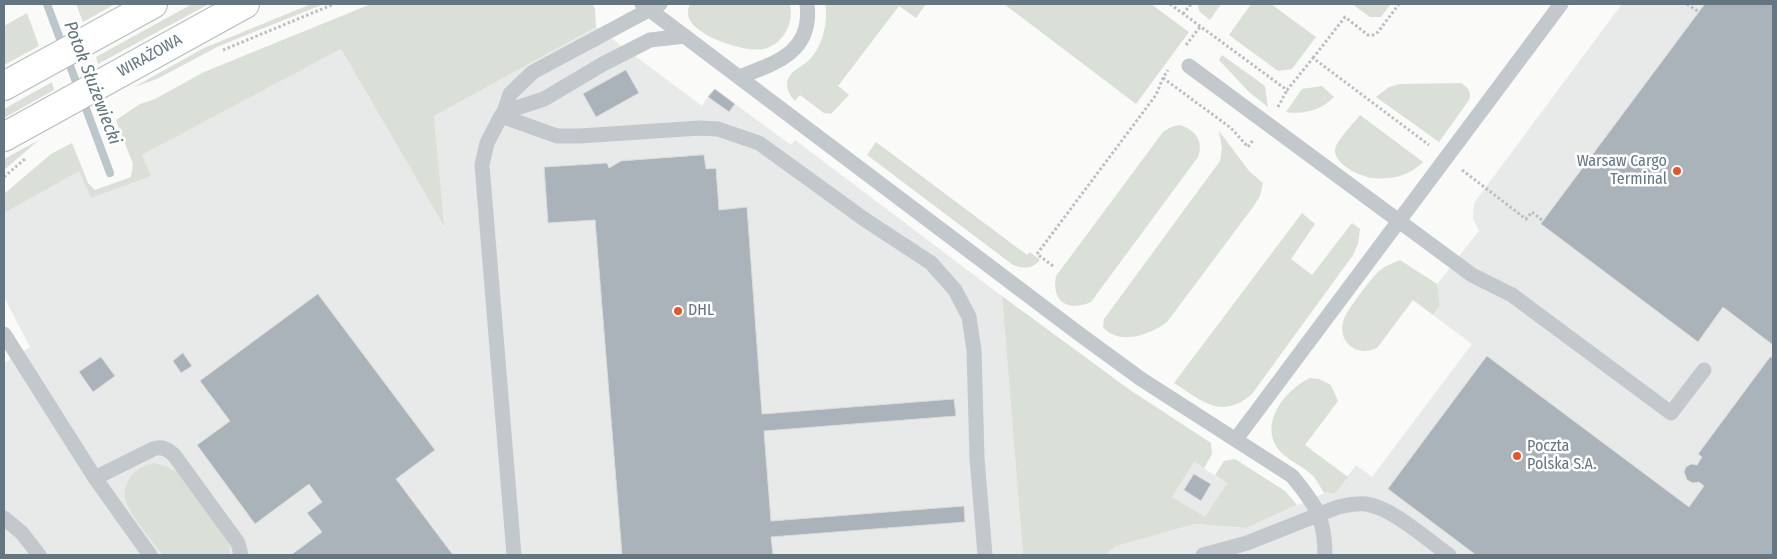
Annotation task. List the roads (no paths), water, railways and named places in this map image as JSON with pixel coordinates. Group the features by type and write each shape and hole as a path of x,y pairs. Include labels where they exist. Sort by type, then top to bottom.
{"main road":[{"path":"4,86 153,4"},
{"name":"WIRAŻOWA","path":"4,137 245,4"}],"lane":[{"path":"739,77 772,65 796,48 804,33 808,15 807,4"},
{"path":"1236,439 1561,4"},
{"path":"514,555 482,165 487,143 503,114 510,94 533,72 650,6 685,36 1054,315 1143,380 1292,476 1311,499 1319,514 1325,537 1325,555"},
{"path":"503,114 544,99 603,64 650,40 685,36"},
{"path":"1189,66 1472,275 1512,295 1671,413 1704,370"},
{"path":"503,114 557,136 718,128 759,143 864,220 931,263 955,290 969,317 974,350 977,458 985,555"},
{"path":"4,334 95,478 150,555"},
{"path":"95,478 153,449 160,447 168,450 174,455 238,543 241,555"},
{"path":"1203,555 1247,543 1319,514 1352,504 1365,504 1392,514 1449,555"},
{"path":"4,518 22,534 39,555"}],"waterway":[{"name":"Potok Służewiecki","path":"47,4 110,173"}],"place":[{"name":"Warsaw Cargo Terminal","path":"1677,171"},
{"name":"DHL","path":"678,311"},
{"name":"Poczta Polska S.A.","path":"1517,456"}]}
